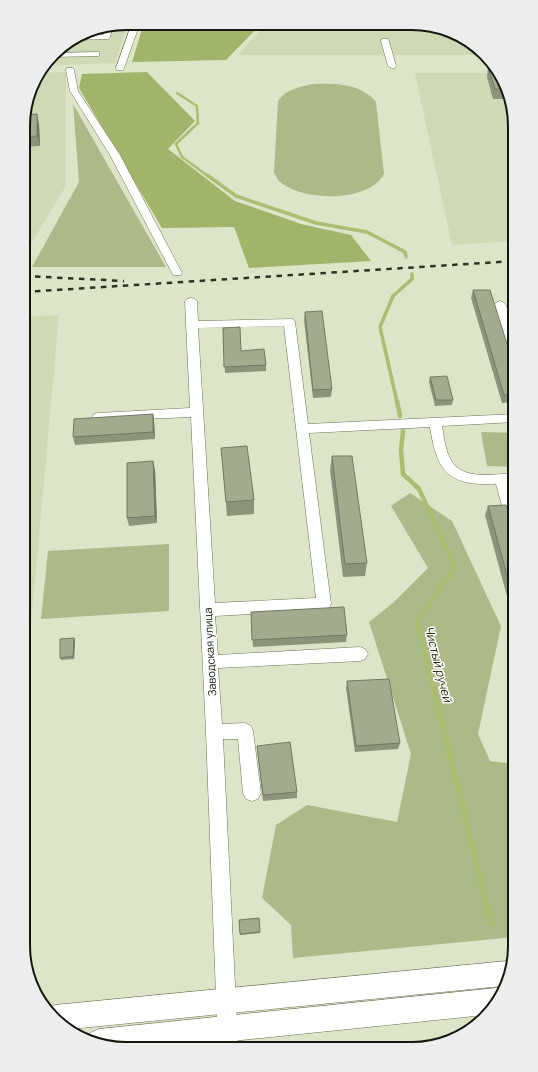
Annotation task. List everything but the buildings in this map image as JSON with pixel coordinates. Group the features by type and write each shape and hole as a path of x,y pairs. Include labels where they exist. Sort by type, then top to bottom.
{"main road":[{"path":"62,1017 504,973"},
{"path":"118,1041 227,1038 490,1002"}],"street":[{"path":"120,68 134,30"},
{"path":"85,39 106,37 108,32"},
{"path":"385,41 392,66"},
{"path":"62,55 96,54"},
{"path":"70,70 74,91 115,155 177,273"},
{"name":"Заводская улица","path":"191,301 214,732 227,1038"},
{"path":"500,305 508,330"},
{"path":"192,325 289,322 324,604 207,610"},
{"path":"98,417 197,412"},
{"path":"303,429 508,418"},
{"path":"435,422 442,453 448,467 460,476 476,479 508,479"},
{"path":"210,662 360,654"},
{"path":"214,732 245,731 252,793"}],"shaded area":[{"path":"126,30 115,63 51,66 67,50 83,40 101,33"},
{"path":"261,30 412,30 443,35 466,46 476,55 238,55"},
{"path":"66,72 66,186 30,245 30,119 37,89 46,73"},
{"path":"415,73 493,73 503,95 508,119 508,241 452,245"},
{"path":"313,84 338,84 355,88 363,91 376,102 384,174 376,183 364,190 350,194 318,196 289,188 279,181 274,173 278,101 289,91"},
{"path":"73,104 166,267 32,267 79,182"},
{"path":"59,315 30,635 30,317"},
{"path":"481,432 508,433 508,467 487,466"},
{"path":"410,493 452,521 501,626 478,734 490,761 508,763 508,938 293,958 291,925 262,898 276,825 307,805 397,822 411,754 369,622 393,603 428,568 391,506"},
{"path":"169,544 169,611 41,619 48,551"}],"green space":[{"path":"142,30 255,30 226,60 132,62"},
{"path":"147,72 195,121 168,149 235,201 301,224 351,235 371,261 249,268 234,227 162,228 79,88 82,74"}],"waterway":[{"path":"177,93 197,106 198,123 176,144 182,157 208,176"},
{"path":"207,175 236,196 316,223 367,232 405,252 406,257"},
{"name":"Чистый ручей","path":"397,402 380,327 393,296 412,279 412,274"},
{"name":"Чистый ручей","path":"397,401 400,416"},
{"name":"Чистый ручей","path":"403,431 401,450 403,474 419,489 455,567 417,621 435,695"},
{"name":"Чистый ручей","path":"435,694 491,923"}],"railway":[{"path":"30,292 508,261"},
{"path":"30,276 124,281"}]}
